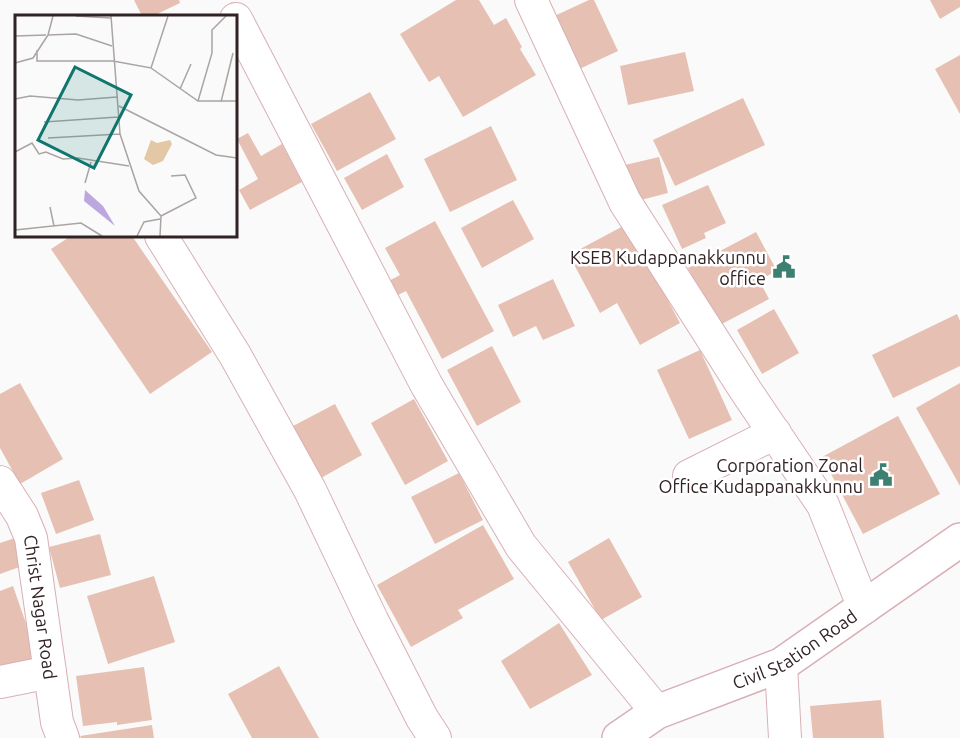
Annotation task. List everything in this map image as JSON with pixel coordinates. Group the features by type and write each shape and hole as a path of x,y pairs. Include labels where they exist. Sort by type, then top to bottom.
{"main road":[{"name":"Civil Station Road","path":"619,738 657,712 781,665 960,540"}],"street":[{"path":"226,0 234,15"},
{"path":"531,0 625,202 823,505 864,608"},
{"path":"237,22 420,373 521,546 657,712"},
{"path":"161,237 235,355 310,489 372,620 422,718 435,738"},
{"path":"689,476 775,433"},
{"name":"Christ Nagar Road","path":"0,482 22,516 31,538 57,722 63,738"},
{"path":"781,665 785,738"},
{"path":"0,682 50,672"}],"building":[{"path":"134,0 179,0 180,3 155,15 142,15"},
{"path":"456,0 479,0 494,25 506,18 522,47 520,49 536,75 463,117 439,76 429,82 400,34"},
{"path":"589,0 594,0 618,51 575,71 550,18"},
{"path":"930,0 960,0 960,7 940,19"},
{"path":"685,52 694,91 628,105 620,66"},
{"path":"960,55 960,114 935,69"},
{"path":"370,92 396,139 337,171 311,124"},
{"path":"743,98 765,145 675,186 653,140"},
{"path":"491,126 517,180 450,212 424,159"},
{"path":"248,133 261,156 282,144 302,182 250,210 239,190 258,179 237,139"},
{"path":"387,154 404,187 362,210 344,178"},
{"path":"659,157 668,193 633,202 625,165"},
{"path":"708,185 726,223 704,233 706,238 682,249 662,205"},
{"path":"513,200 534,239 482,268 461,228"},
{"path":"435,221 494,331 442,359 406,291 392,298 385,283 400,275 385,248"},
{"path":"627,224 680,323 640,345 617,303 600,313 569,255"},
{"path":"756,232 777,271 759,280 769,299 718,326 688,268"},
{"path":"69,237 133,237 212,352 150,394 51,249"},
{"path":"553,279 575,326 543,340 536,326 513,337 498,305"},
{"path":"774,309 799,353 762,374 737,330"},
{"path":"957,314 960,321 960,366 893,398 872,355"},
{"path":"492,346 521,402 477,426 447,370"},
{"path":"700,350 732,420 689,439 657,370"},
{"path":"20,383 63,459 20,484 0,448 0,394"},
{"path":"960,383 960,486 916,408"},
{"path":"414,399 448,461 405,485 371,423"},
{"path":"335,404 362,455 321,478 293,426"},
{"name":"Corporation Zonal Office Kudappanakkunnu","path":"898,416 940,494 863,534 822,457"},
{"path":"459,473 483,520 435,544 411,497"},
{"path":"79,480 94,520 56,534 41,493"},
{"path":"483,525 514,579 458,610 463,618 411,647 377,585"},
{"path":"100,534 111,575 60,588 49,547"},
{"path":"15,538 25,565 0,574 0,543"},
{"path":"609,538 642,597 601,620 568,562"},
{"path":"154,576 175,642 108,664 87,596"},
{"path":"13,586 39,661 0,674 0,591"},
{"path":"559,623 592,675 530,709 501,661"},
{"path":"279,666 319,738 252,738 228,694"},
{"path":"144,667 152,720 117,725 117,722 83,726 76,676"},
{"path":"881,700 884,738 813,738 810,706"},
{"path":"152,725 154,738 81,738 80,736"}],"place":[{"name":"KSEB Kudappanakkunnu office","path":"784,267"},
{"name":"Corporation Zonal Office Kudappanakkunnu","path":"881,475"}]}
